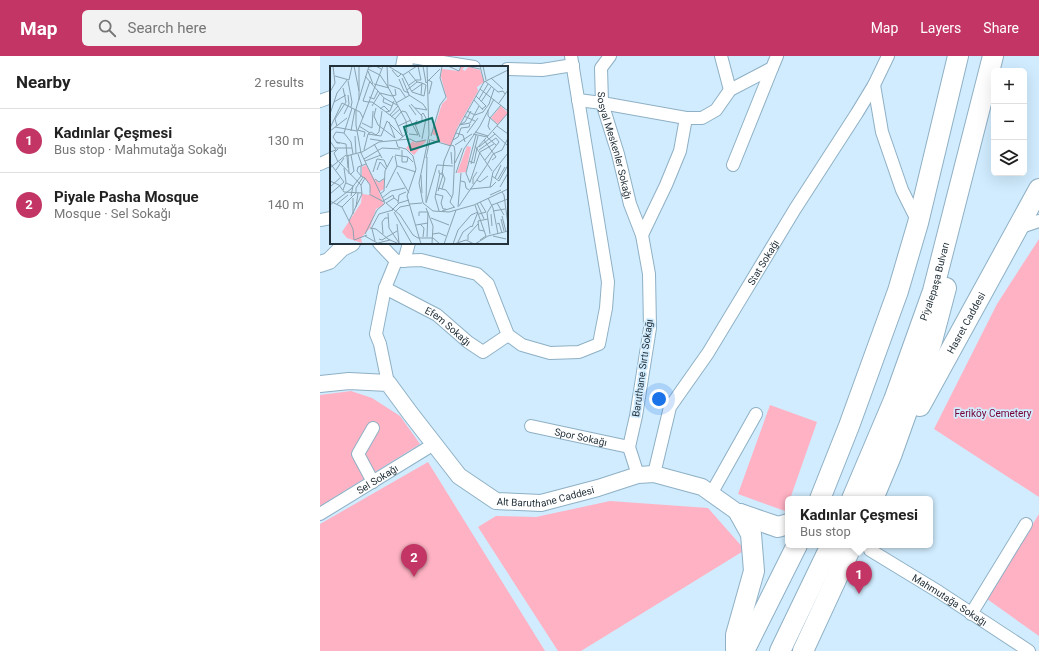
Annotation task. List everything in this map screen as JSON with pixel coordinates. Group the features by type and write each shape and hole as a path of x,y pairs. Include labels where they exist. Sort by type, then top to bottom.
{"main road":[{"path":"821,496 849,426 893,306 918,223 958,56"},
{"name":"Piyalepaşa Bulvarı","path":"853,496 894,400 933,291 993,56"},
{"path":"874,496 891,456 932,341 964,208 975,129"},
{"name":"Hasret Caddesi","path":"891,456 1039,189"},
{"path":"740,514 778,527 785,525"},
{"path":"736,651 736,635 754,571 751,534 740,514"},
{"path":"744,651 796,548"},
{"path":"780,651 830,548"},
{"path":"803,651 861,548"}],"street":[{"path":"404,66 406,56 468,66"},
{"name":"Sosyal Meskenler Sokağı","path":"610,56 601,68 602,103 618,154 630,204 642,235"},
{"path":"722,56 730,90"},
{"path":"733,165 777,56"},
{"name":"Stat Sokağı","path":"646,474 670,407 708,353 795,209 874,85 888,56"},
{"path":"381,244 400,261 421,260 477,274 488,284 508,335 522,345 550,353 579,352 599,344 606,308 608,282 572,60 542,70 508,69"},
{"path":"578,100 686,118 702,118 716,110 730,90 772,68"},
{"path":"874,85 882,132 902,190 918,223"},
{"path":"320,101 330,97"},
{"path":"642,235 666,185 680,151 686,118"},
{"path":"320,164 330,159"},
{"path":"320,220 330,218"},
{"path":"1018,228 1039,221"},
{"name":"Baruthane Sırtı Sokağı","path":"642,235 649,274 650,328 629,447 646,474"},
{"path":"320,264 329,261 342,248 350,244"},
{"path":"320,384 349,381 388,383 380,344 376,334 385,288 408,244"},
{"name":"Efem Sokağı","path":"385,288 437,315 468,342 484,352 508,335"},
{"name":"Alt Baruthane Caddesi","path":"388,383 459,476 496,501 541,503 646,474"},
{"path":"711,494 756,414"},
{"name":"Spor Sokağı","path":"531,426 629,447"},
{"path":"373,428 358,454 373,482"},
{"name":"Sel Sokağı","path":"320,514 434,444"},
{"path":"646,474 702,487 740,514"},
{"path":"971,614 1026,524"},
{"name":"Mahmutağa Sokağı","path":"861,548 971,614 1029,651"}],"green space":[{"name":"Feriköy Cemetery","path":"1039,239 1039,497 934,429 997,304"},
{"path":"351,391 372,398 400,416 420,444 320,506 320,395"},
{"path":"770,405 817,422 791,496 785,496 785,511 738,494"},
{"path":"428,462 545,651 320,651 320,524"},
{"path":"610,501 708,508 745,550 581,651 558,651 478,527 496,516 536,517"},
{"path":"1039,514 1039,636 987,599"}],"place":[{"name":"Piyale Pasha Mosque","path":"414,577"},
{"name":"Kadınlar Çeşmesi","path":"859,594"}]}
